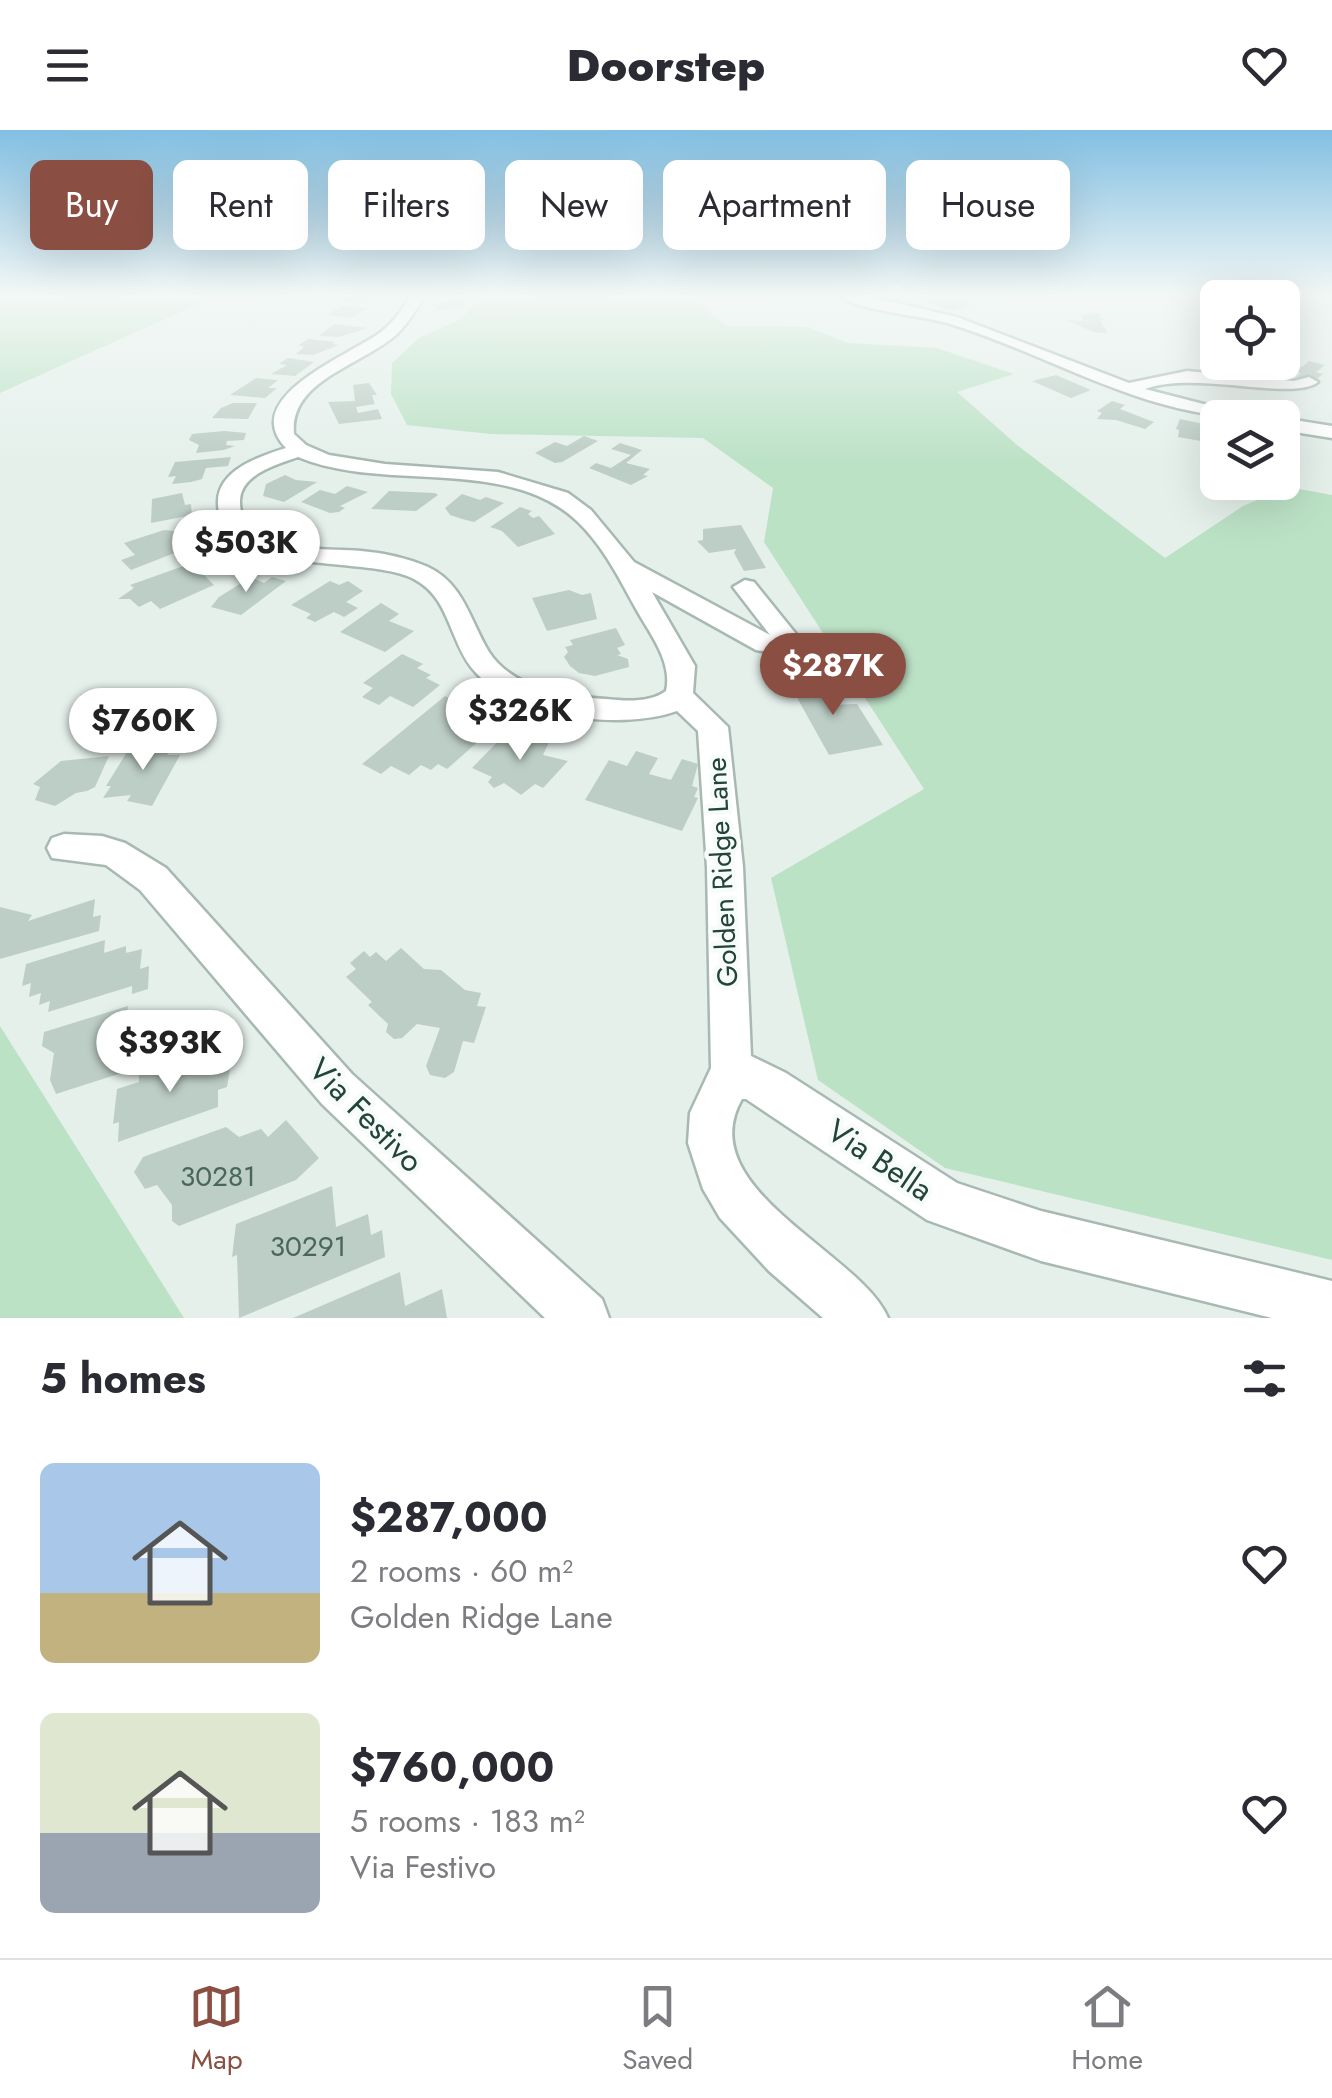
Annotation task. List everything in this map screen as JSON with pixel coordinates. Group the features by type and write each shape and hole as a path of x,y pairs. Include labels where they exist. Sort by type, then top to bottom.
{"street":[{"path":"298,450 262,464 235,483 228,500 232,522 248,538 278,550 380,560 424,574 440,584 455,606 482,664 501,681 540,700 584,706 659,707 678,696 684,682 680,666 594,523 569,500 539,488 457,474 340,464 298,450 284,433 285,409 310,386 363,350"},
{"path":"1028,350 1127,390 1200,407"},
{"path":"1127,390 1143,382 1178,378 1294,386 1309,382"},
{"path":"1300,427 1332,432"},
{"path":"622,566 766,644 787,640 746,587"},
{"name":"Golden Ridge Lane","path":"678,696 713,727 725,866 730,1062 740,1078"},
{"name":"Via Festivo","path":"64,848 100,848 128,858 153,879 336,1089 582,1318"},
{"path":"740,1078 730,1078 712,1112 710,1142 716,1172 760,1227 862,1318"},
{"name":"Via Bella","path":"740,1078 772,1088 944,1203 1041,1236 1332,1306"}],"green space":[{"path":"0,350 95,350 0,393"},
{"path":"406,350 944,350 1014,374 957,392 1017,445 1165,558 1257,500 1300,500 1300,489 1332,495 1332,1260 945,1168 818,1080 771,878 924,789 764,542 773,488 703,438 490,434 407,425 391,394 392,363"},
{"path":"0,1026 184,1318 0,1318"}],"building":[{"path":"300,350 325,350 313,355 296,354"},
{"path":"288,358 314,362 295,376 271,374 287,365 279,364"},
{"path":"1309,361 1325,365 1316,372 1323,374 1314,381 1300,378 1302,367"},
{"path":"1056,375 1091,390 1071,398 1032,381"},
{"path":"256,378 278,380 268,388 277,388 265,398 230,395"},
{"path":"369,383 377,395 372,395 375,404 356,407 358,413 378,409 382,419 339,424 328,402 355,401 353,385"},
{"path":"1112,401 1125,405 1120,409 1154,422 1145,429 1097,419 1102,413 1097,411"},
{"path":"233,403 257,403 248,419 212,418 221,408"},
{"path":"1180,419 1200,423 1200,441 1178,437"},
{"path":"246,433 244,440 227,441 226,445 235,446 224,450 196,453 199,445 189,440 192,434"},
{"path":"584,436 598,441 562,462 555,463 535,453 555,442 567,446"},
{"path":"620,443 642,450 626,463 650,469 643,475 648,476 631,485 589,468 596,463 611,468 631,455 611,449"},
{"path":"231,457 228,466 206,468 202,479 172,484 176,476 168,477 175,462"},
{"path":"285,475 317,482 284,502 263,496 266,484"},
{"path":"347,486 368,492 340,506 345,508 339,512 330,513 301,502 320,490 335,494"},
{"path":"389,491 438,495 416,511 371,509"},
{"path":"182,493 185,505 191,504 192,515 151,523 152,499"},
{"path":"462,494 504,503 474,522 450,515 445,508"},
{"path":"520,507 532,511 528,514 533,518 539,516 555,534 518,547 502,531 490,527"},
{"path":"741,525 766,568 744,571 734,553 736,549 709,553 697,541 703,540 703,529"},
{"path":"164,530 183,532 195,545 131,570 121,560 135,555 124,543"},
{"path":"192,563 214,585 160,609 151,601 139,607 130,599 118,599 134,588 130,585"},
{"path":"251,577 264,583 272,577 286,581 241,615 211,607 219,597"},
{"path":"330,581 339,585 348,581 363,591 346,602 358,608 344,617 334,612 315,622 306,618 311,614 291,605"},
{"path":"569,590 582,595 591,593 597,619 547,631 532,598"},
{"path":"381,603 399,614 389,621 414,631 385,652 340,632"},
{"path":"616,628 625,645 617,648 621,654 617,655 628,659 629,667 595,676 579,673 570,666 564,657 568,652 565,647 573,645 570,640"},
{"path":"826,651 836,664 814,668 805,655"},
{"path":"402,654 423,664 417,668 440,685 413,707 390,696 379,705 362,697 373,688 363,683"},
{"path":"810,672 829,705 857,704 883,745 829,755 785,676"},
{"path":"445,696 473,711 462,720 475,727 469,733 481,739 447,769 438,764 431,770 421,765 409,775 391,766 381,774 362,764"},
{"path":"123,726 117,740 96,742 103,728"},
{"path":"506,733 522,740 529,733 549,742 543,755 568,761 543,788 535,784 521,795 504,783 494,788 488,782 492,777 472,768"},
{"path":"174,743 167,755 180,755 152,806 127,801 131,795 103,798 111,786 106,786 132,744"},
{"path":"636,751 658,758 649,774 671,780 682,759 698,764 692,786 698,788 694,797 698,798 682,831 585,800 609,760 627,766"},
{"path":"109,756 95,787 55,806 35,800 40,787 33,784 61,761"},
{"path":"95,899 93,917 101,915 99,931 0,959 0,907 32,915 28,921"},
{"path":"105,940 104,953 126,946 126,953 142,949 140,969 149,966 148,989 132,994 132,986 48,1012 50,1001 39,1005 41,993 29,997 31,983 22,986 26,964"},
{"path":"401,948 424,969 441,970 465,990 481,993 477,1006 486,1007 474,1043 463,1041 454,1072 445,1078 430,1075 426,1066 440,1028 417,1024 402,1038 394,1039 386,1032 388,1024 368,1005 372,1002 346,977 356,969 350,963 364,951 370,957 376,952 386,961"},
{"path":"128,1006 127,1015 141,1011 140,1031 194,1014 193,1026 210,1021 209,1045 56,1094 50,1080 54,1053 42,1046 44,1032"},
{"path":"207,1052 207,1064 232,1056 227,1087 218,1090 218,1107 118,1142 119,1122 113,1124 117,1089 139,1082 139,1074"},
{"path":"286,1120 319,1158 296,1180 179,1226 172,1221 172,1205 157,1185 145,1189 134,1172 143,1157 226,1127 239,1137 261,1129 268,1137"},
{"path":"332,1186 336,1227 368,1214 371,1235 382,1230 385,1257 239,1318 237,1255 232,1257 236,1224"},
{"path":"400,1272 405,1306 442,1289 447,1318 293,1318"}]}
